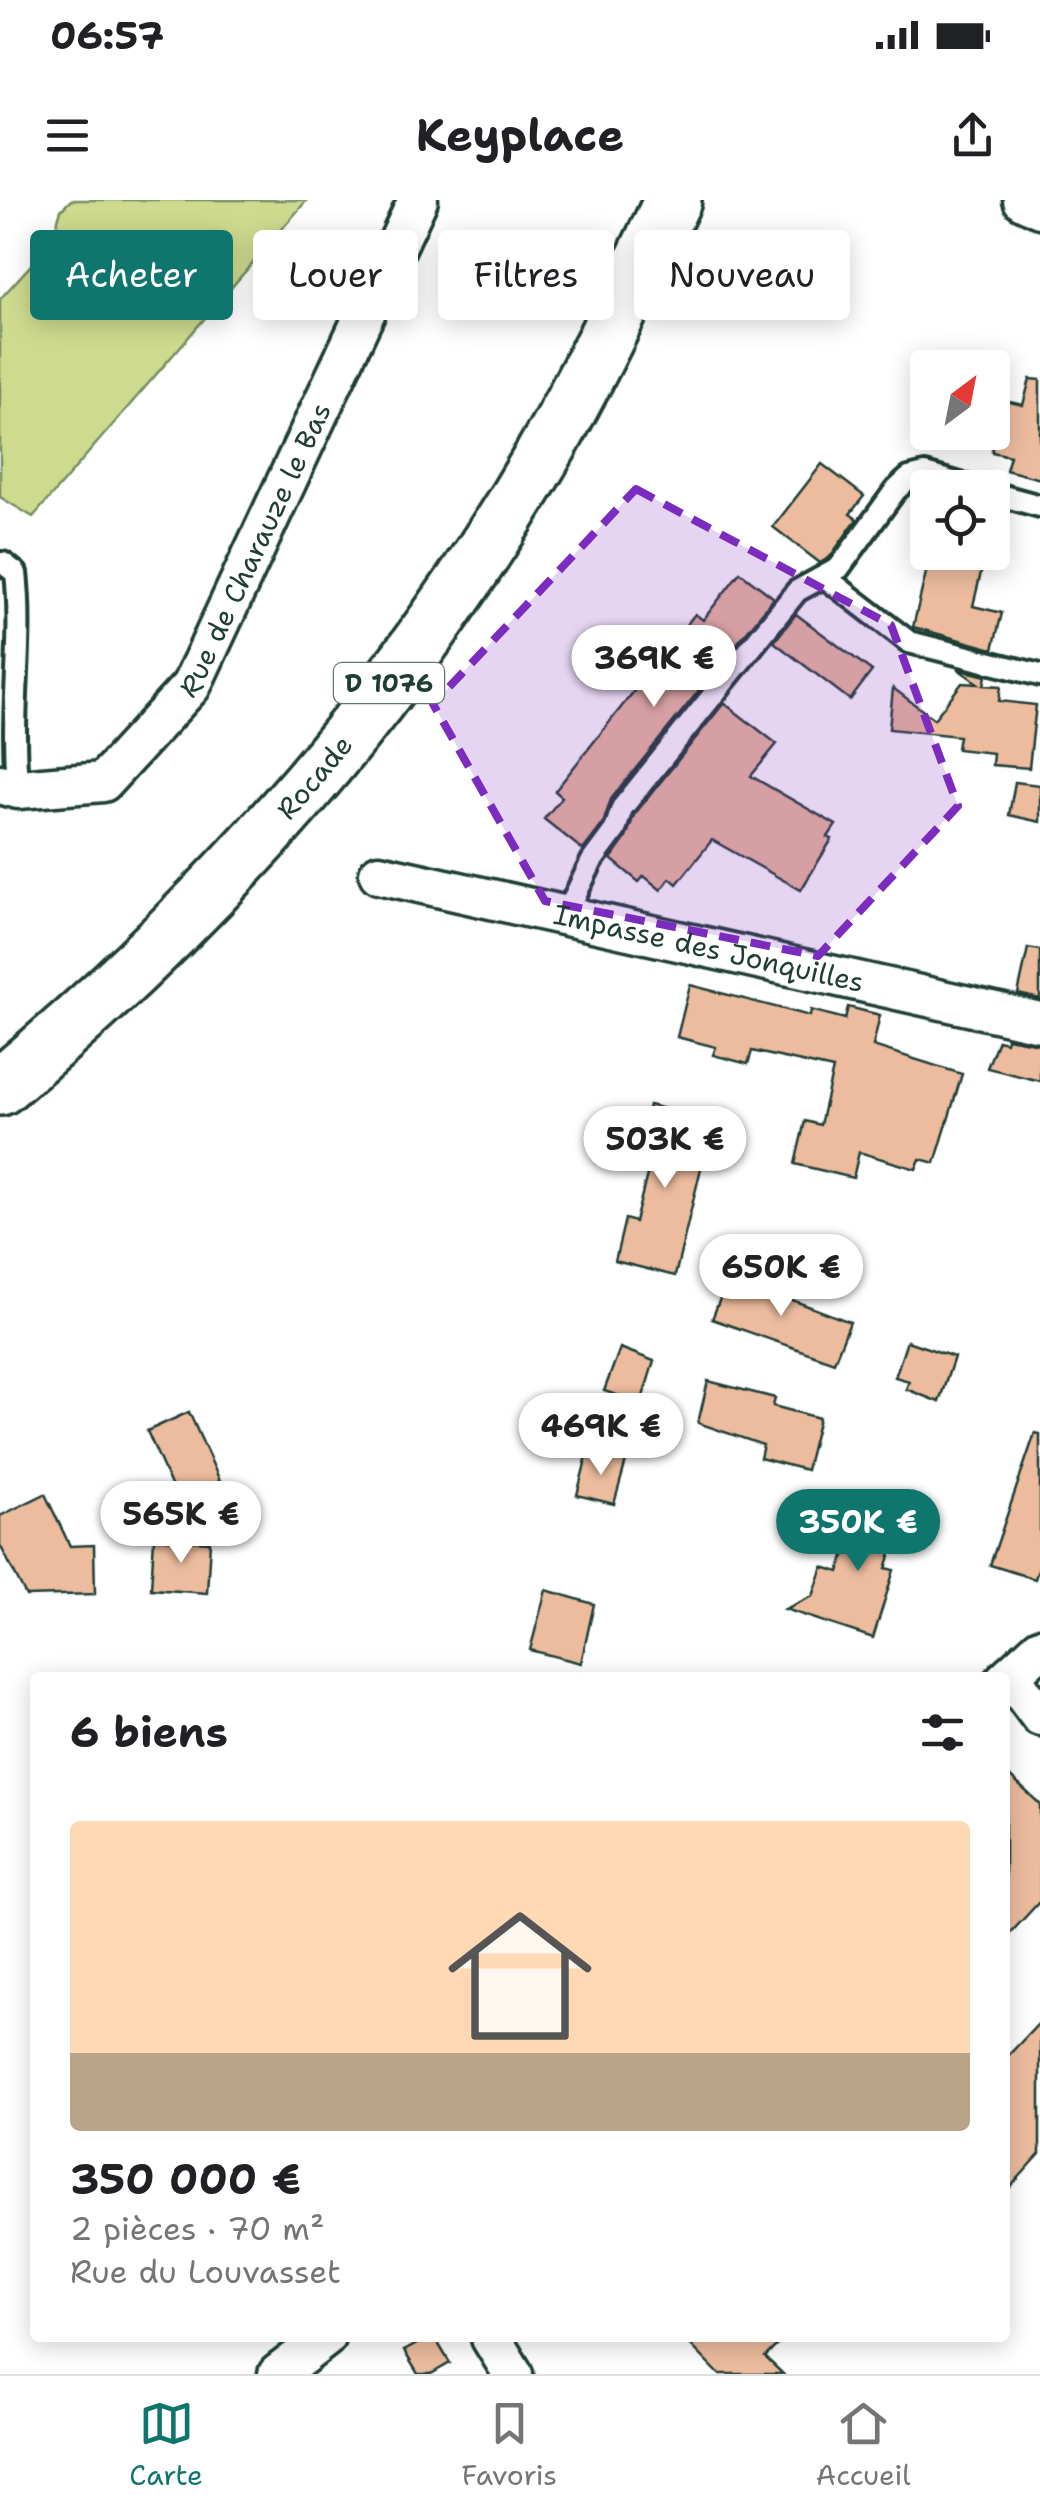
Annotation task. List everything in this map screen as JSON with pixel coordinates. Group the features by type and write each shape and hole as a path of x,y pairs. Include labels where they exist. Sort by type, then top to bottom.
{"main road":[{"name":"Rocade","path":"0,1087 72,1028 169,935 272,824 377,698 457,590 541,458 610,332 673,200"}],"street":[{"name":"Rue de Charauze le Bas","path":"9,786 102,782 192,686 418,200"},
{"path":"1023,200 1040,208"},
{"name":"Impasse des Jonquilles","path":"379,874 1040,1022"},
{"path":"1010,1676 1040,1648"},
{"path":"1010,1680 1040,1716"},
{"path":"278,2374 320,2342"},
{"path":"493,2342 513,2374"}],"lane":[{"path":"566,916 592,861 615,830 622,808 797,590 839,568 895,491 910,478"},
{"path":"1010,498 1040,506"},
{"path":"2,562 16,573 19,604 9,786"},
{"path":"826,578 909,642 1040,675"}],"highlighted area":[{"path":"636,489 891,625 958,806 818,956 545,901 433,704"}],"green space":[{"path":"71,200 307,200 281,230 253,230 253,262 233,286 233,230 55,230 61,210"},
{"path":"30,266 30,320 203,320 33,517 0,497 0,299"}],"building":[{"path":"1030,379 1040,380 1040,479 1006,470 1010,456 992,452 1010,450 1010,402 1023,405"},
{"path":"822,464 864,496 850,514 857,519 830,557 820,563 773,527"},
{"path":"927,570 982,570 973,606 1002,613 993,649 913,627"},
{"path":"740,572 774,598 611,799 603,824 583,850 544,819 562,797 555,791 695,614 703,620"},
{"path":"796,614 872,671 850,700 774,642"},
{"path":"958,669 986,676 984,685 1001,686 999,701 1036,705 1029,768 992,765 993,753 957,749 959,736 889,729 893,688 934,719 962,683 979,684"},
{"path":"724,703 777,744 751,776 836,825 828,837 832,839 801,890 712,840 677,884 670,878 661,890 644,876 639,882 611,859 626,838 634,815"},
{"path":"1015,782 1040,785 1040,822 1009,815"},
{"path":"1028,948 1040,950 1040,999 1018,994"},
{"path":"690,985 810,1016 811,1010 845,1019 848,1007 880,1015 873,1046 962,1074 935,1163 920,1159 916,1169 859,1152 853,1178 795,1164 805,1121 820,1125 833,1069 752,1051 748,1064 713,1055 716,1047 677,1037"},
{"path":"1007,1038 1040,1044 1040,1081 987,1068 998,1040 1006,1042"},
{"path":"649,1105 700,1118 697,1128 710,1131 675,1276 615,1261 625,1219 635,1222 652,1155 637,1151"},
{"path":"729,1276 850,1322 834,1362 712,1319"},
{"path":"907,1341 954,1357 939,1402 906,1389 909,1381 895,1377"},
{"path":"620,1348 654,1361 641,1403 604,1391"},
{"path":"708,1381 775,1398 773,1406 819,1418 806,1470 760,1458 763,1445 698,1423"},
{"path":"189,1412 220,1481 178,1501 147,1431"},
{"path":"1035,1433 1040,1434 1040,1564 1035,1579 990,1565"},
{"path":"588,1452 626,1461 614,1504 577,1495"},
{"path":"45,1494 70,1546 94,1545 95,1594 26,1596 0,1545 0,1516"},
{"path":"863,1498 905,1512 886,1568 894,1570 873,1638 785,1609 813,1596 823,1567 839,1572"},
{"path":"154,1538 210,1542 207,1593 151,1589"},
{"path":"546,1590 594,1604 581,1663 530,1650"},
{"path":"1010,1777 1040,1804 1040,1901 1010,1934"},
{"path":"1040,2022 1040,2154 1010,2187 1010,2054"},
{"path":"421,2342 437,2342 450,2363 431,2374 418,2374 404,2351"},
{"path":"688,2342 780,2342 765,2357 783,2374 719,2374"}]}
